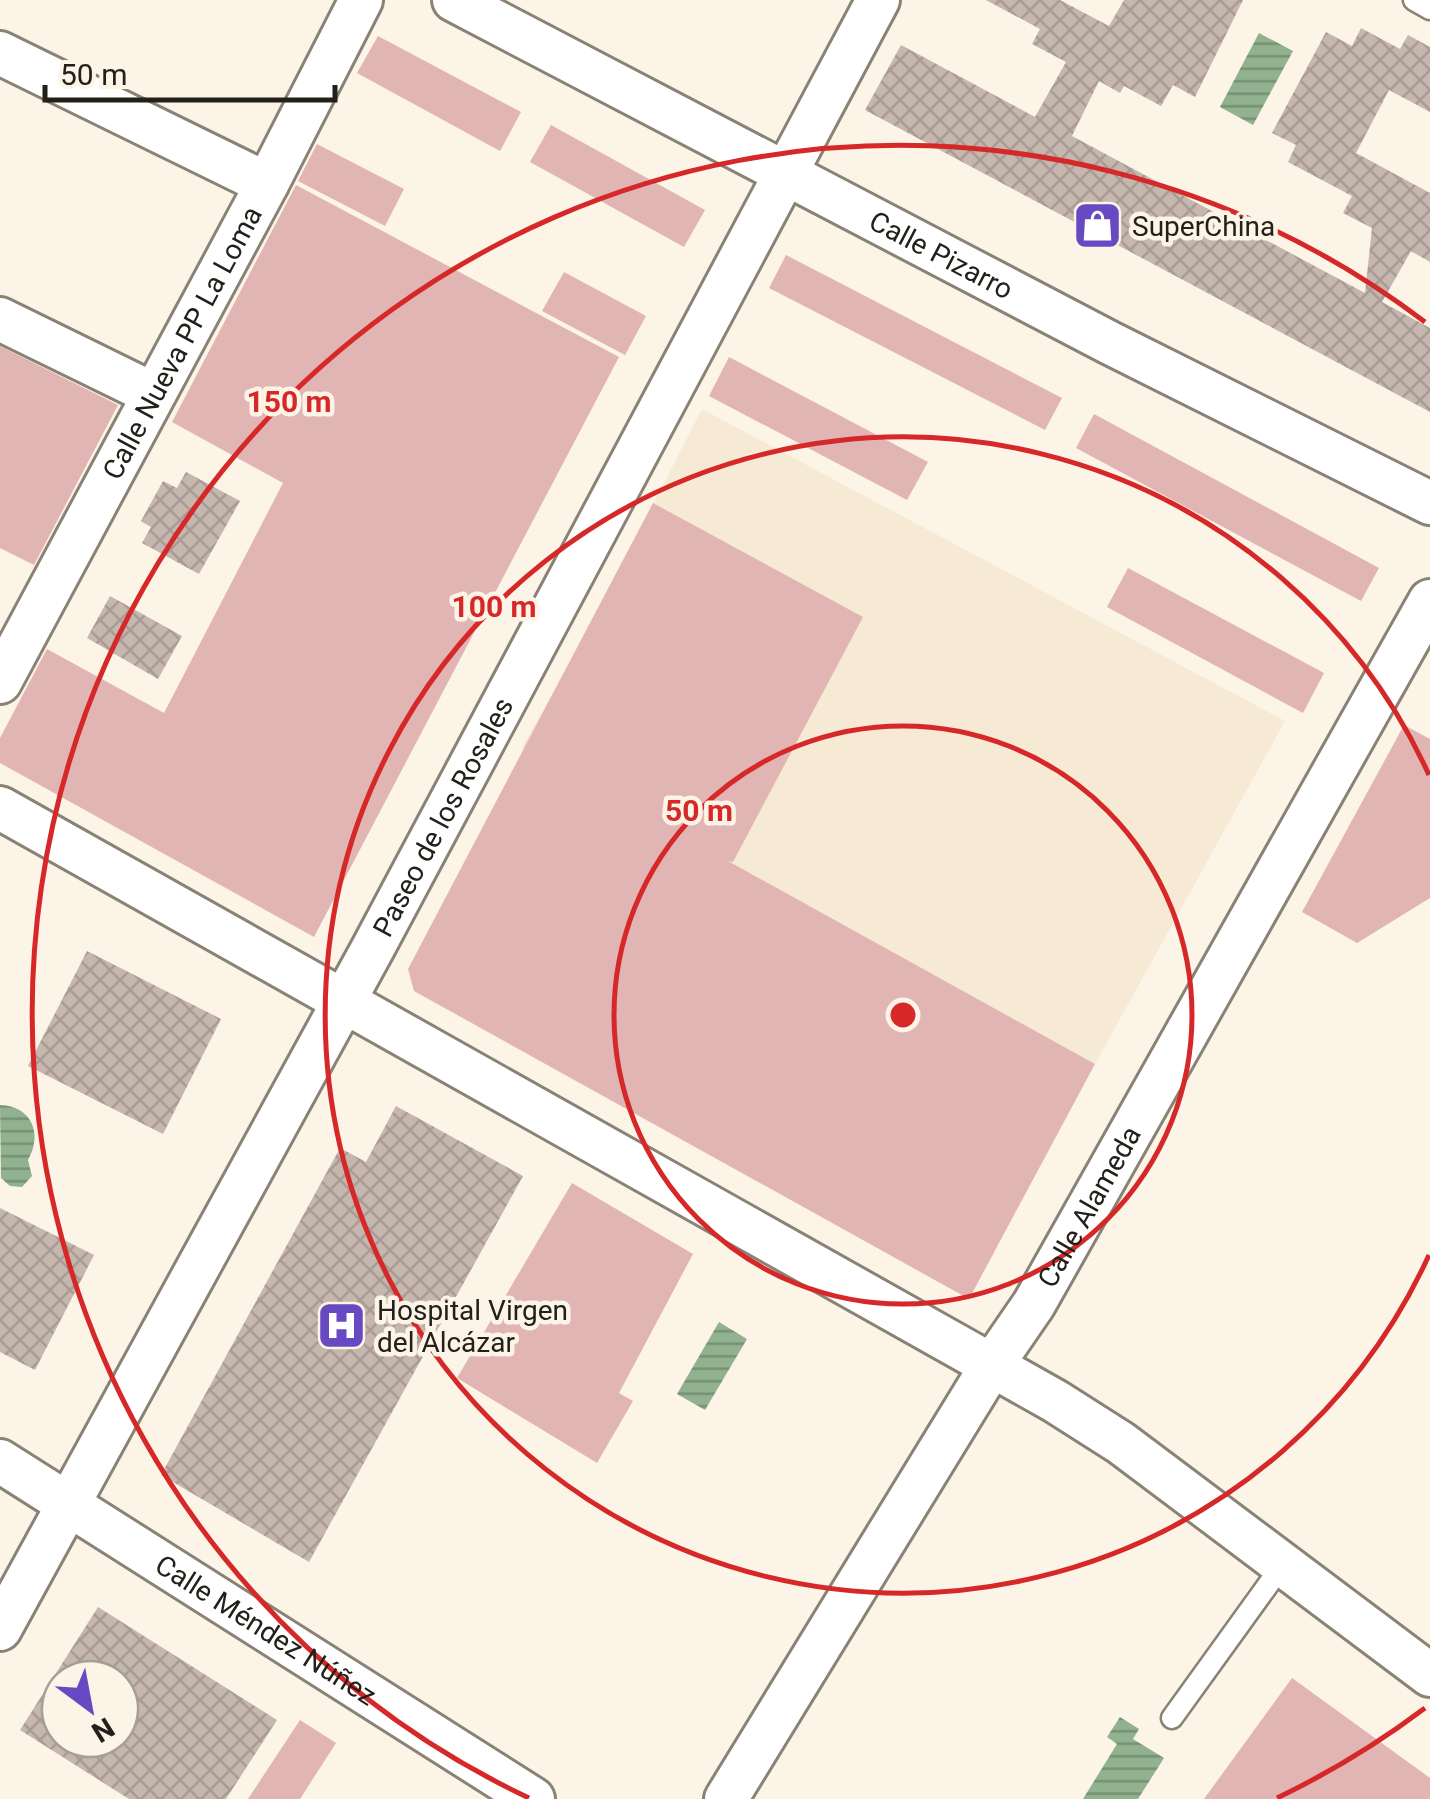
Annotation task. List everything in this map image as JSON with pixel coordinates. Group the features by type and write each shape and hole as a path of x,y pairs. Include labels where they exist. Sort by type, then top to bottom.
{"street":[{"name":"Calle Nueva PP La Loma","path":"0,682 267,184 360,0"},
{"name":"Calle Pizarro","path":"454,0 1110,343 1430,503"},
{"name":"Paseo de los Rosales","path":"0,1629 344,1002 878,0"},
{"path":"0,52 267,184"},
{"path":"0,319 153,394"},
{"name":"Calle Alameda","path":"726,1799 992,1365 1034,1304 1430,601"},
{"path":"0,808 992,1365 1121,1442 1430,1674"},
{"name":"Calle Méndez Núñez","path":"0,1461 533,1799"}],"lane":[{"path":"1414,0 1430,9"},
{"path":"1172,1718 1283,1564"}],"shaded area":[{"path":"1259,33 1293,51 1253,125 1220,107"},
{"path":"378,36 521,112 500,151 357,73"},
{"path":"551,125 705,210 684,247 530,162"},
{"path":"317,144 404,189 385,226 298,181"},
{"path":"296,185 619,357 314,937 0,763 0,738 47,649 164,713 283,483 172,422"},
{"path":"786,255 1062,398 1045,430 769,288"},
{"path":"564,272 646,316 625,355 542,311"},
{"path":"0,346 118,405 34,565 0,548"},
{"path":"729,357 928,462 907,500 709,396"},
{"path":"702,409 1285,721 1095,1064 522,747 591,625"},
{"path":"1094,414 1379,568 1361,601 1076,448"},
{"path":"653,503 863,617 733,862 728,861 1095,1064 969,1299 414,991 408,969"},
{"path":"1128,568 1324,673 1303,713 1107,607"},
{"path":"1404,725 1430,739 1430,898 1357,943 1302,912"},
{"path":"0,1105 20,1110 32,1123 34,1141 28,1160 32,1176 22,1187 10,1186 1,1178"},
{"path":"572,1183 693,1254 619,1393 633,1401 597,1463 457,1378"},
{"path":"719,1322 747,1339 705,1410 677,1394"},
{"path":"1292,1678 1430,1778 1430,1799 1204,1799"},
{"path":"1120,1717 1139,1729 1133,1739 1164,1758 1138,1799 1083,1799 1117,1744 1107,1737"},
{"path":"300,1720 336,1743 300,1799 248,1799"}],"building":[{"path":"986,0 1060,0 1109,26 1124,0 1243,0 1195,97 1173,85 1161,106 1124,86 1120,93 1099,81 1072,136 1365,293 1372,228 1343,213 1352,196 1288,162 1296,145 1272,133 1326,32 1352,46 1361,28 1400,49 1408,35 1430,47 1430,112 1389,90 1356,153 1430,193 1430,262 1411,251 1382,302 1430,328 1430,412 865,110 901,45 1035,117 1066,62 1032,44 1040,29"},
{"path":"186,472 240,501 199,574 142,543 151,527 141,521 163,481 177,488"},
{"path":"110,596 182,636 158,679 87,638"},
{"path":"87,951 221,1019 163,1134 28,1066"},
{"name":"Hospital Virgen del Alcázar","path":"396,1106 523,1176 309,1562 161,1475 340,1148 366,1162"},
{"path":"0,1208 94,1255 35,1370 0,1352"},
{"path":"98,1607 277,1720 226,1799 129,1799 66,1759 140,1759 140,1659 65,1659"},
{"path":"40,1698 40,1743 20,1730"}],"place":[{"name":"SuperChina","path":"1097,226"},
{"name":"Hospital Virgen del Alcázar","path":"342,1326"}]}
